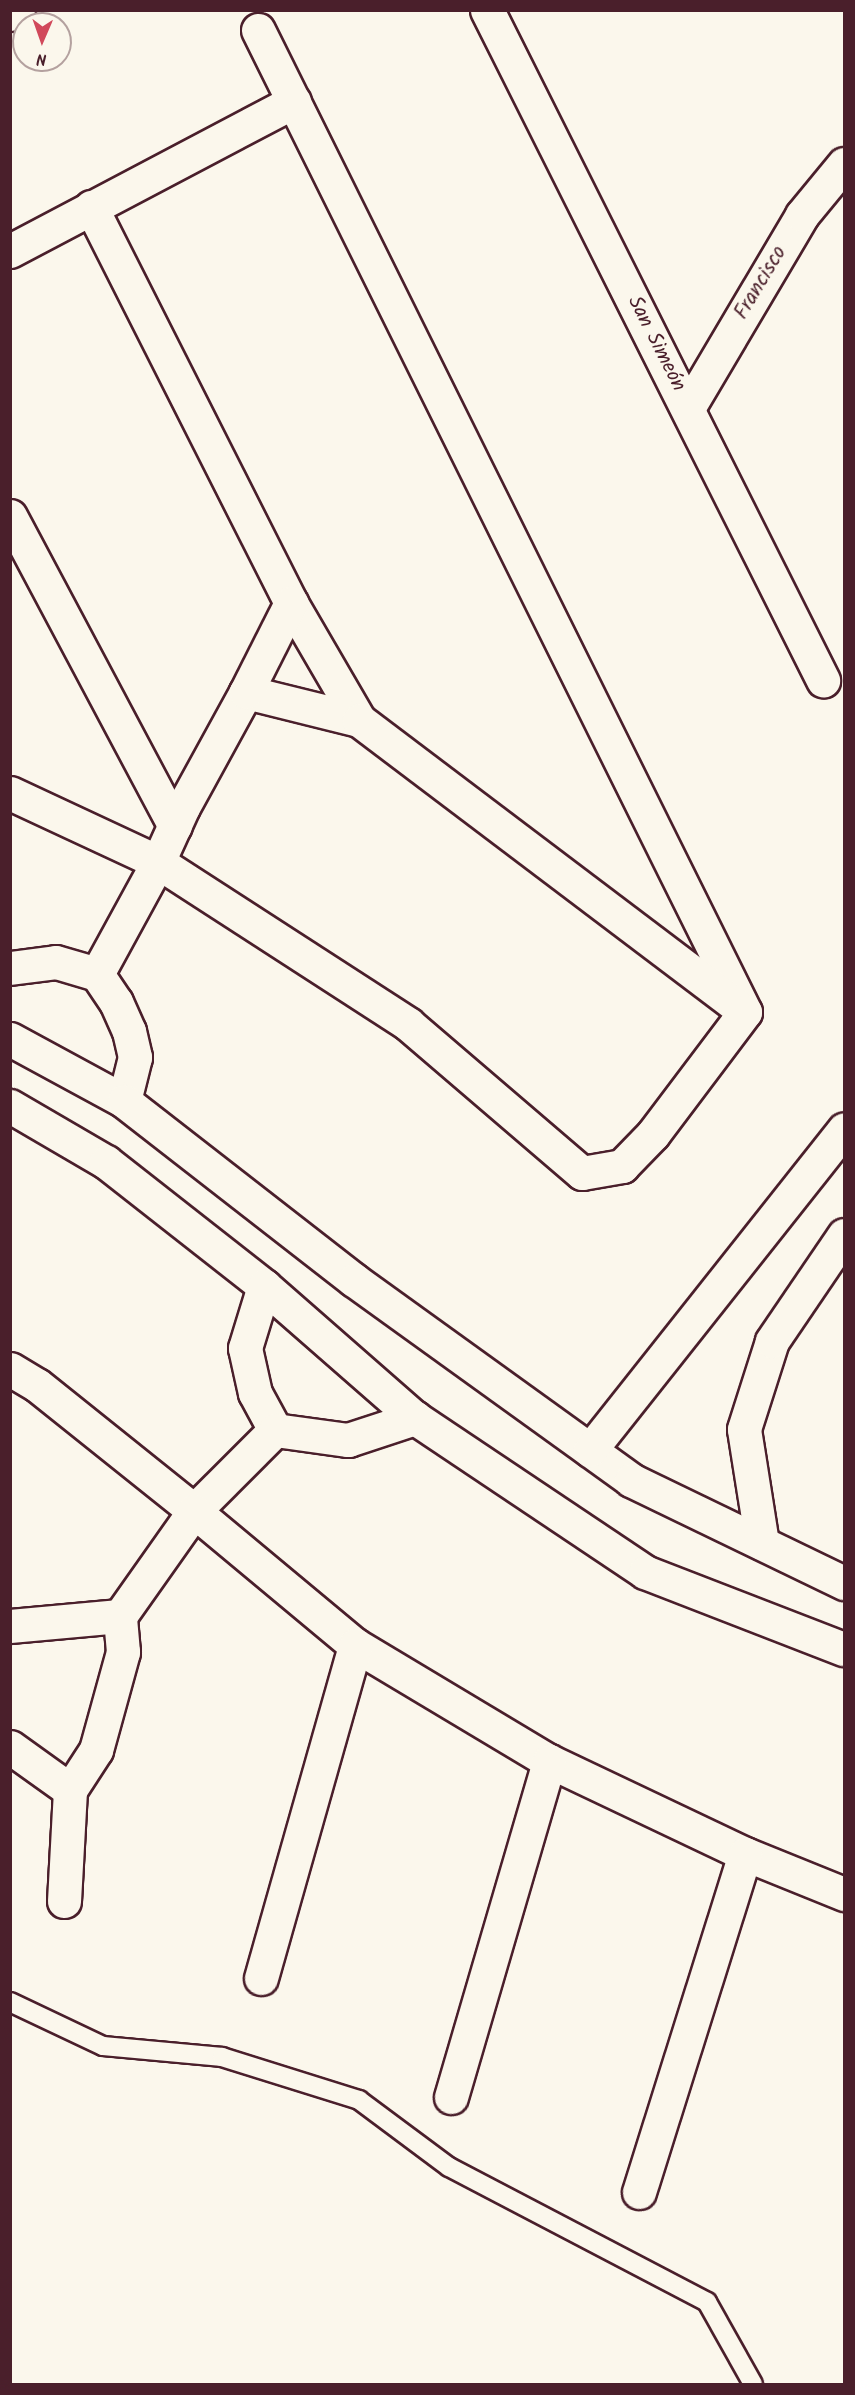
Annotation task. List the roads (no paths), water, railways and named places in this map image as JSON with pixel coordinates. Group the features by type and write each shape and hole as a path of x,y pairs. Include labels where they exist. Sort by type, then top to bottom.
{"street":[{"path":"10,14 18,10"},
{"name":"San Simeón","path":"487,10 823,680"},
{"path":"258,30 745,1011"},
{"path":"10,251 294,101"},
{"name":"Francisco","path":"688,408 802,215 844,164"},
{"path":"90,207 291,603 359,720 745,1011"},
{"path":"10,516 175,826"},
{"path":"97,974 158,862 291,603"},
{"path":"246,692 359,720"},
{"path":"10,794 158,862 408,1024 582,1173 622,1166 653,1134 745,1011"},
{"path":"10,968 56,962 97,974 116,1002 129,1031 135,1057 124,1101"},
{"path":"10,1039 124,1101 354,1280 631,1480 844,1583"},
{"path":"10,1106 106,1162 264,1287 415,1418 645,1572 844,1649"},
{"path":"590,1450 844,1129"},
{"path":"762,1543 744,1429 772,1341 844,1234"},
{"path":"264,1287 245,1348 255,1393 275,1430"},
{"path":"10,1369 38,1385 355,1645 549,1761 745,1854 844,1894"},
{"path":"275,1430 348,1440 415,1418"},
{"path":"64,1900 70,1790 96,1750 123,1652 120,1616 194,1511 275,1430"},
{"path":"10,1626 120,1616"},
{"path":"261,1978 355,1645"},
{"path":"10,1747 70,1790"},
{"path":"451,2097 549,1761"},
{"path":"639,2192 745,1854"}],"lane":[{"path":"10,2001 103,2046 222,2057 359,2100 449,2167 707,2302 753,2385"}]}
